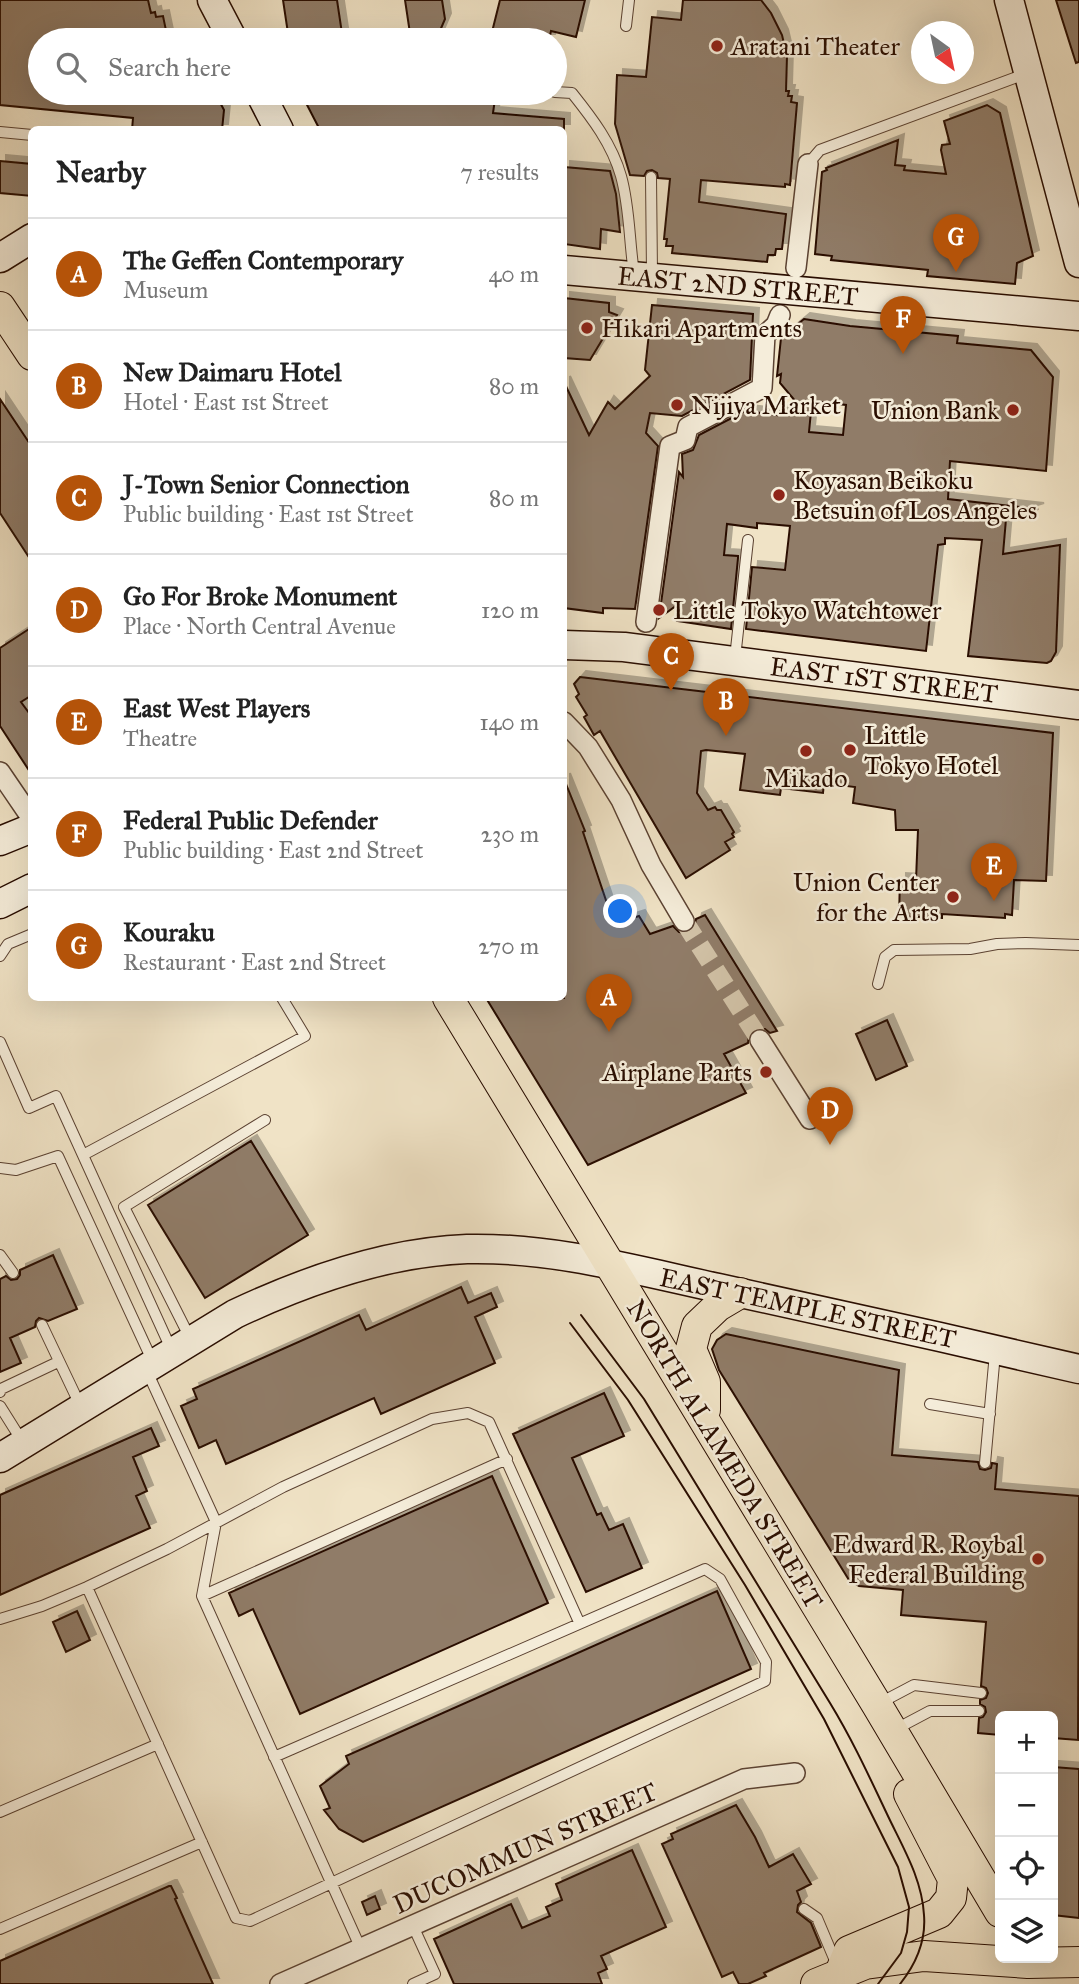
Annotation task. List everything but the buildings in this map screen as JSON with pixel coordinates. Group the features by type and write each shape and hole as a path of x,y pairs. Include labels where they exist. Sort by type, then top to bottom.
{"main road":[{"path":"212,0 227,28"},
{"path":"1009,0 1079,263"},
{"path":"266,105 277,126"},
{"path":"0,258 28,240"},
{"name":"EAST 2ND STREET","path":"567,270 1079,316"},
{"path":"0,307 28,349"},
{"name":"EAST 1ST STREET","path":"567,645 624,647 1079,705"},
{"path":"0,841 28,830"},
{"path":"0,904 28,890"},
{"name":"NORTH ALAMEDA STREET","path":"450,1001 995,1904"},
{"name":"EAST TEMPLE STREET","path":"12,1451 235,1314 301,1285 368,1265 426,1253 496,1250 556,1254 1079,1369"},
{"path":"705,1421 705,1382 691,1349 697,1326 711,1312 740,1293"},
{"path":"828,1979 849,1951 939,1913 951,1898 953,1879 895,1765 895,1734"},
{"path":"828,1979 876,1962 924,1956 1030,1968 1079,1962"}],"street":[{"path":"796,268 808,164"},
{"path":"646,622 670,446 685,440 688,427 762,388 765,335 776,325 780,315"},
{"path":"567,725 588,747 614,790 651,865 684,921"},
{"path":"0,772 28,813"},
{"path":"760,1040 810,1119"},
{"name":"DUCOMMUN STREET","path":"288,1982 744,1779 795,1773"}],"lane":[{"path":"626,26 629,0"},
{"path":"808,164 820,150 1028,73"},
{"path":"567,93 572,93 599,127 621,176 631,234 631,253 643,277"},
{"path":"0,132 28,135"},
{"path":"643,277 651,177"},
{"path":"735,663 748,540"},
{"path":"0,956 8,944 28,936"},
{"path":"878,984 885,957 894,950 970,949 1026,943 1079,945"},
{"path":"83,1155 305,1035 284,1001"},
{"path":"0,1042 29,1108 57,1096 166,1356"},
{"path":"265,1119 124,1207 216,1522 202,1596 361,1949"},
{"path":"0,1168 16,1170 58,1156 166,1356"},
{"path":"0,1255 13,1273"},
{"path":"42,1325 82,1408"},
{"path":"985,1463 996,1349"},
{"path":"0,1392 27,1375 58,1362"},
{"path":"930,1404 990,1413"},
{"path":"0,1406 12,1451"},
{"path":"0,1619 42,1606 88,1587 167,1549 282,1486 432,1419 468,1413 489,1422 579,1622"},
{"path":"202,1596 507,1459"},
{"path":"88,1587 236,1918 250,1921 765,1681 766,1662 720,1579 705,1569 274,1757"},
{"path":"877,1705 914,1685 981,1693"},
{"path":"895,1734 930,1711 979,1711"},
{"path":"0,1812 158,1744"},
{"path":"0,1929 202,1842"},
{"path":"804,1909 817,1918 828,1979"},
{"path":"412,1984 435,1974 413,1926"}],"tunnel":[{"path":"684,921 760,1040"}],"tram line":[{"path":"581,1315 644,1399 830,1703 905,1850 919,1888 924,1924 919,1951 900,1984"},
{"path":"570,1323 628,1400 745,1585 824,1719 898,1867 909,1907 907,1932 901,1953 878,1984"}],"place":[{"name":"Aratani Theater","path":"717,46"},
{"name":"Kouraku","path":"956,272"},
{"name":"Hikari Apartments","path":"587,328"},
{"name":"Federal Public Defender","path":"903,354"},
{"name":"Nijiya Market","path":"677,405"},
{"name":"Union Bank","path":"1013,410"},
{"name":"Koyasan Beikoku Betsuin of Los Angeles","path":"779,495"},
{"name":"Little Tokyo Watchtower","path":"659,610"},
{"name":"J-Town Senior Connection","path":"671,691"},
{"name":"New Daimaru Hotel","path":"726,736"},
{"name":"Little Tokyo Hotel","path":"850,750"},
{"name":"Mikado","path":"806,751"},
{"name":"Union Center for the Arts","path":"953,897"},
{"name":"East West Players","path":"994,901"},
{"name":"The Geffen Contemporary","path":"609,1032"},
{"name":"Airplane Parts","path":"766,1072"},
{"name":"Go For Broke Monument","path":"830,1145"},
{"name":"Edward R. Roybal Federal Building","path":"1038,1559"}]}
